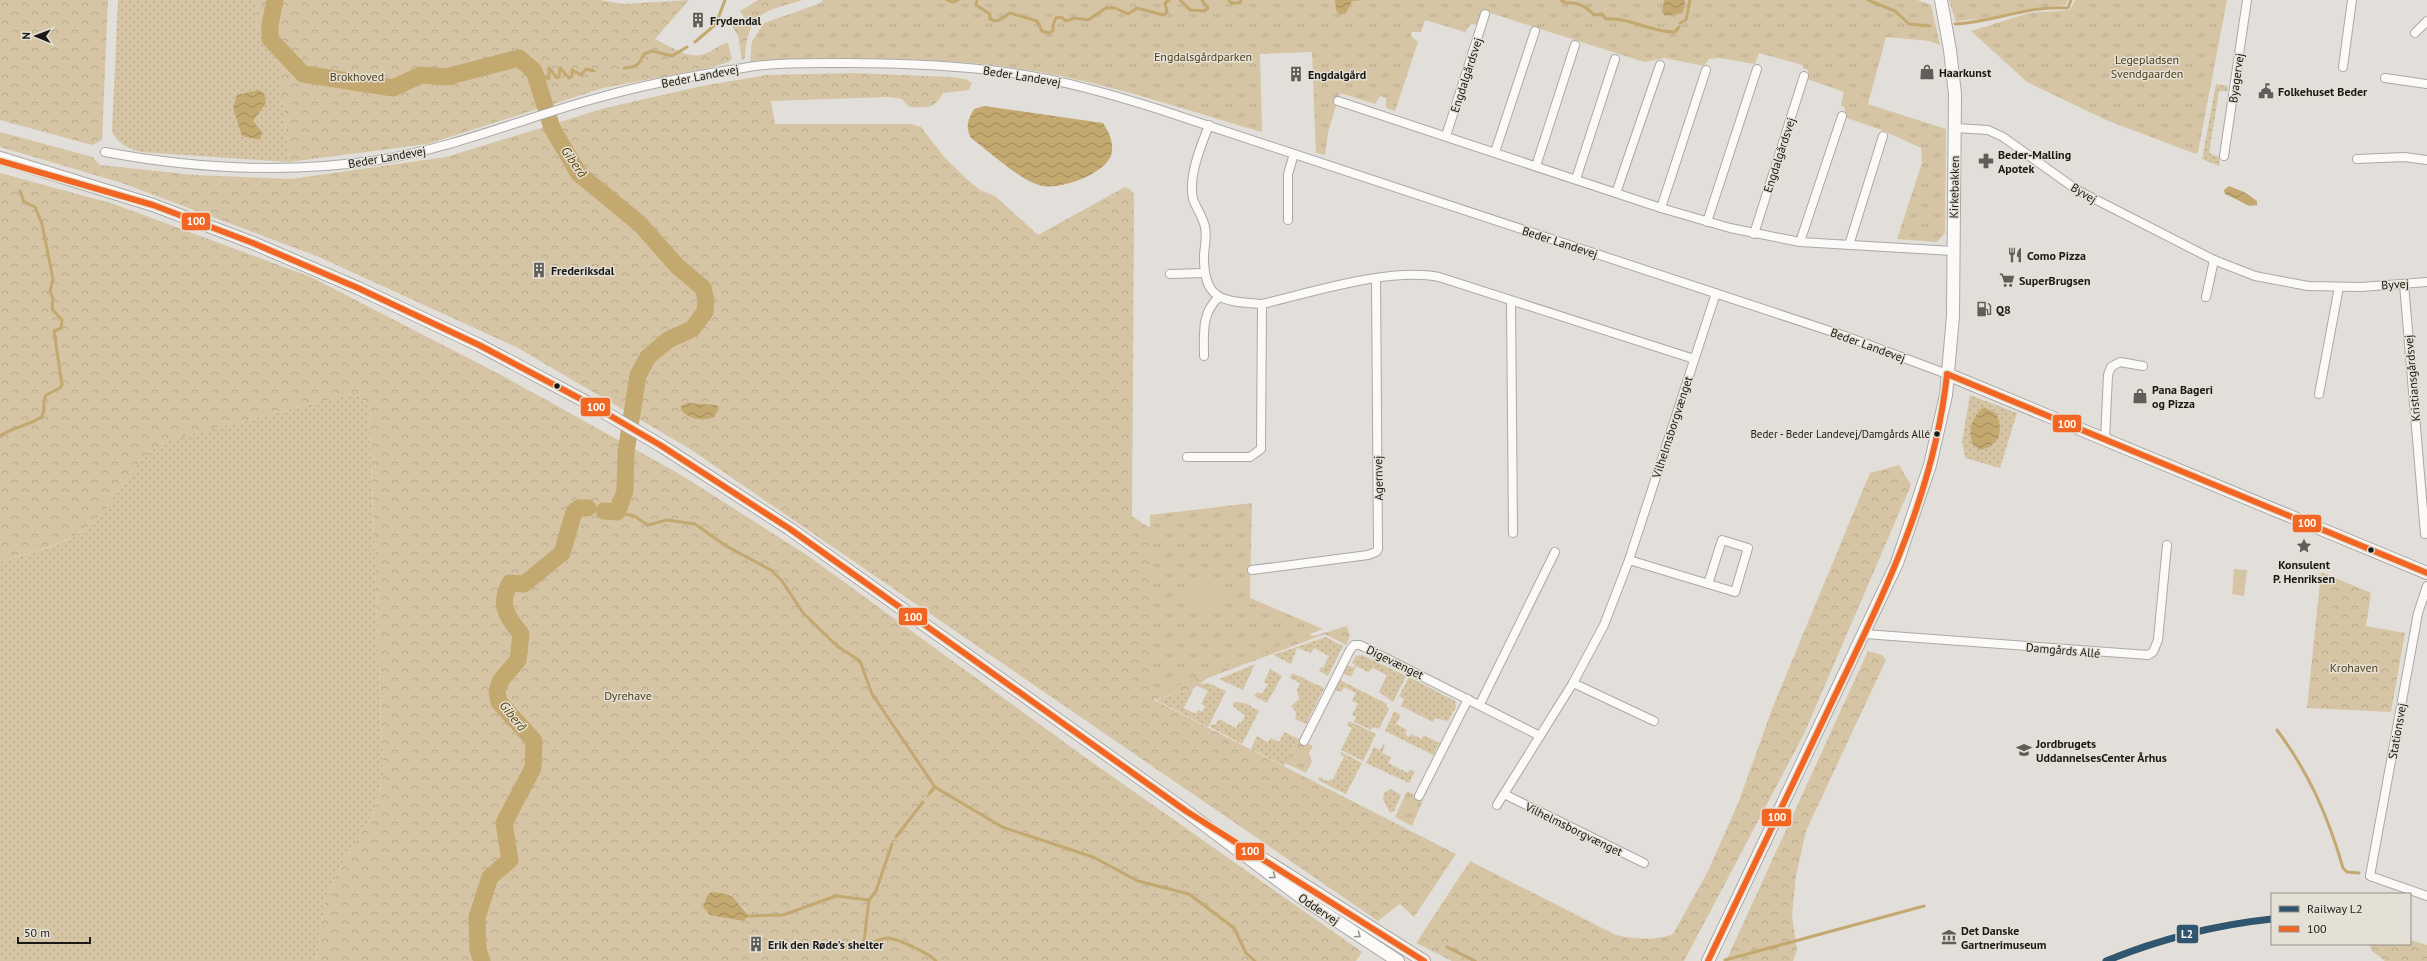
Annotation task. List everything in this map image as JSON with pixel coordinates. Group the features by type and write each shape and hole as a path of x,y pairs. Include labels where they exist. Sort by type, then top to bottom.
{"main road":[{"name":"Kirkebakken","path":"1941,0 1950,50 1955,128 1953,316 1947,374"},
{"name":"Oddervej","path":"0,158 38,171"},
{"name":"Oddervej","path":"0,161 153,205 253,243 358,288 465,339 592,405 660,444 790,529 1186,811 1302,898 1397,961"},
{"name":"Beder Landevej","path":"1947,374 2427,573"},
{"path":"1708,961 1865,634 1897,563 1918,506 1939,428 1946,395 1947,374"},
{"name":"Oddervej","path":"1186,811 1424,961"},
{"path":"1397,961 1404,949"}],"street":[{"name":"Byagervej","path":"2224,156 2248,0"},
{"path":"2343,67 2352,0"},
{"name":"Engdalgårdsvej","path":"1446,136 1485,14"},
{"path":"2415,33 2427,21"},
{"path":"1494,152 1535,31"},
{"path":"1536,166 1575,45"},
{"path":"1576,179 1615,59"},
{"name":"Beder Landevej","path":"105,152 158,162 215,168 301,169 379,160 445,146 614,93 746,67 875,63 958,67 1013,73 1059,81 1129,100 1845,336 1947,374"},
{"path":"1616,193 1660,65"},
{"path":"1707,222 1757,69"},
{"path":"1661,208 1706,70"},
{"name":"Engdalgårdsvej","path":"1754,234 1804,76"},
{"path":"2385,78 2427,84"},
{"path":"1338,101 1661,208 1754,234 1800,242 1953,251"},
{"path":"1800,242 1842,116"},
{"path":"1209,126 1195,163 1193,198 1205,227 1204,273 1207,283 1219,297 1240,302 1262,304 1376,279 1405,274 1423,274 1694,359"},
{"name":"Byvej","path":"1955,128 1988,130 2003,138 2077,190 2214,260 2255,276 2281,282 2339,287 2427,282"},
{"path":"1849,245 1883,136"},
{"path":"1288,220 1288,174 1294,154"},
{"path":"2357,159 2404,157 2427,160"},
{"path":"2206,297 2214,260"},
{"path":"1170,274 1204,273"},
{"name":"Agernvej","path":"1252,570 1368,555 1376,552 1378,549 1376,279"},
{"name":"Kristiansgårdsvej","path":"2404,284 2425,519 2425,534"},
{"path":"2319,394 2339,287"},
{"name":"Vilhelmsborgvænget","path":"1497,805 1573,683 1604,625 1629,560 1716,293"},
{"path":"1204,356 1204,321 1212,302 1219,297"},
{"path":"1511,301 1513,533"},
{"path":"1187,456 1250,457 1261,449 1262,304"},
{"path":"2105,440 2108,374 2111,367 2120,362 2143,366"},
{"path":"1629,560 1708,584 1735,592 1748,548 1722,540 1708,584"},
{"name":"Damgårds Allé","path":"1865,634 2148,655 2153,652 2158,640 2167,545"},
{"path":"1480,704 1556,552"},
{"name":"Stationsvej","path":"2427,586 2418,613 2370,876 2427,896"},
{"name":"Digevænget","path":"1304,741 1350,650 1354,645 1366,647 1540,736"},
{"path":"1573,683 1654,720"},
{"path":"1419,796 1468,699"},
{"name":"Vilhelmsborgvænget","path":"1504,794 1644,863"}],"green space":[{"path":"0,0 108,0 102,140 92,145 0,120"},
{"path":"118,0 258,0 255,27 278,59 289,162 140,152 121,143 112,132"},
{"name":"Brokhoved","path":"258,0 599,0 623,4 689,0 655,39 682,52 695,55 702,55 728,43 732,59 728,62 709,68 603,88 428,144 289,162 278,60 255,27"},
{"path":"758,0 803,0 768,11 760,16 754,22 750,31 745,58 742,60 738,36 732,26 744,17 740,11"},
{"name":"Engdalsgårdparken","path":"823,0 1917,0 1931,5 1940,45 1929,41 1886,37 1868,104 1946,129 1945,233 1937,242 1897,239 1922,163 1921,148 1882,130 1844,117 1845,108 1841,106 1844,92 1807,79 1808,70 1803,68 1803,65 1759,53 1755,64 1719,58 1709,59 1704,66 1665,58 1644,62 1484,11 1479,25 1471,24 1465,32 1425,20 1421,32 1412,32 1411,36 1418,42 1395,111 1386,108 1386,98 1380,96 1375,104 1340,93 1328,132 1325,155 1316,153 1312,52 1260,54 1262,132 1112,88 1023,69 984,64 906,59 750,63 752,41 764,23 821,3"},
{"path":"1949,0 2068,0 2066,5 2047,7 2002,17 1956,22"},
{"name":"Legepladsen Svendgaarden","path":"2075,0 2227,0 2198,152 2196,154 2106,120 2027,82 1971,31 2029,13 2070,10"},
{"path":"852,73 951,77 966,79 972,83 969,90 943,93 937,102 933,105 925,107 909,107 902,99 889,97 771,101 775,124 911,124 921,127 946,159 968,180 980,190 995,196 1038,235 1125,187 1131,190 1134,195 1132,516 1150,528 1150,584 1314,636 1347,626 1350,636 1346,645 1325,634 1208,678 1194,688 1154,700 1456,854 1414,917 1400,904 1378,921 690,449 518,348 319,257 122,183 0,147 0,132 93,157 100,165 195,175 291,179 446,157 605,108 702,86 767,75"},
{"path":"2216,84 2228,86 2227,91 2219,91 2209,153 2220,157 2219,166 2202,159"},
{"name":"Dyrehave","path":"0,173 114,204 311,277 505,377 678,473 807,555 1082,755 1362,952 1356,961 315,961 326,897 341,865 375,811 383,774 369,405 354,393 165,441 143,459 102,513 82,531 49,547 0,562","holes":["707,896 734,898 747,912"]},
{"path":"354,393 369,405 383,774 375,811 341,865 326,897 315,961 0,961 0,562 60,543 82,531 102,513 143,459 165,441"},
{"path":"1970,395 2017,413 2000,468 1965,458 1962,441"},
{"path":"1899,465 1911,485 1804,734 1684,961 1452,961 1416,943 1470,861 1616,935 1644,939 1659,938 1673,934 1708,871 1739,801 1772,709 1870,473"},
{"path":"1252,503 1250,598 1323,629 1149,696 1150,515"},
{"path":"2234,569 2247,570 2244,596 2232,594"},
{"name":"Krohaven","path":"2321,572 2371,593 2366,626 2405,633 2391,712 2307,708"},
{"path":"1186,580 1221,581 1221,607 1185,606"},
{"path":"1326,637 1343,646 1328,676 1319,671 1321,667 1323,668 1329,656 1314,648 1311,653 1297,648 1291,664 1273,655"},
{"path":"1868,651 1882,655 1886,660 1806,831 1796,876 1792,916 1797,950 1793,961 1726,961"},
{"path":"1362,655 1406,676 1393,702 1379,692 1387,675 1373,668 1368,672 1356,666 1351,677 1343,673 1347,665 1354,668 1355,665 1352,663 1356,656"},
{"path":"1255,664 1243,690 1219,679"},
{"path":"1270,669 1282,676 1267,703 1254,696 1257,692 1262,694 1268,684 1264,682"},
{"path":"1292,673 1324,688 1306,724 1295,719 1296,712 1291,706 1299,699 1297,689 1300,683 1290,678"},
{"path":"1409,677 1455,701 1456,707 1448,721 1435,718 1433,722 1401,706 1404,699 1399,696"},
{"path":"1340,680 1387,704 1386,706 1389,709 1379,729 1373,727 1371,730 1354,722 1356,717 1352,715 1358,703 1352,701 1356,693 1344,687 1341,692 1335,690"},
{"path":"1208,683 1226,691 1208,727 1156,700 1194,688 1184,708 1196,714 1198,710 1202,712 1205,706 1201,704 1208,691 1196,685"},
{"path":"1234,702 1245,703 1259,711 1242,744 1210,727 1211,724 1215,725 1219,719 1236,728 1239,722 1241,723 1245,716 1233,706"},
{"path":"1394,711 1401,715 1396,724 1407,730 1405,734 1409,737 1411,734 1422,739 1423,735 1440,743 1433,755 1385,731"},
{"path":"1349,721 1376,734 1363,761 1341,750 1352,728 1347,725"},
{"path":"1284,732 1297,738 1284,766 1251,749 1257,736 1268,742 1271,738 1279,742"},
{"path":"1297,738 1313,746 1309,753 1312,761 1306,773 1285,763"},
{"path":"1383,744 1385,745 1382,753 1391,757 1388,763 1408,773 1410,770 1415,771 1409,783 1366,763 1374,747 1380,750"},
{"path":"1341,752 1362,763 1346,794 1318,780 1319,777 1327,781 1333,779 1344,757 1340,754"},
{"path":"1391,789 1401,795 1394,811 1390,813 1383,799 1384,793"},
{"path":"1407,791 1423,800 1412,826 1395,817"},
{"path":"2411,940 2427,945 2427,961 2385,961 2372,951 2369,945 2411,945"}],"water":[{"path":"1335,0 1363,0 1352,1 1346,13 1340,15 1336,10"},
{"path":"1664,0 1685,0 1683,13 1665,16 1662,12"},
{"path":"258,90 264,93 266,103 253,121 262,132 260,140 242,136 233,108 237,95"},
{"path":"984,106 1103,123 1112,144 1112,152 1109,160 1093,174 1070,183 1058,186 1047,186 1031,182 1013,171 971,138 968,130 970,116 974,109"},
{"path":"2229,186 2244,192 2257,201 2257,205 2250,206 2225,194 2224,190"},
{"path":"687,403 717,405 719,409 714,417 696,419 688,416 681,410 681,406"},
{"path":"1983,407 1996,413 2000,425 2000,431 1996,441 1992,445 1980,450 1972,443 1970,432 1976,415"},
{"path":"711,892 726,894 734,898 749,916 743,921 710,915 703,907 707,896"}],"waterway":[{"name":"Giberå","path":"275,0 270,25 270,39 303,74 393,88 421,75 446,77 519,58 534,71 552,128 579,174 640,224 677,266 703,288 706,300 705,312 692,329 668,340 648,357 638,375 626,452 625,491 617,512 604,511"},
{"path":"695,42 716,24 725,0"},
{"path":"947,0 953,2 958,0"},
{"path":"977,0 976,5 990,14 990,19 996,21 1010,13 1037,21 1042,31 1049,33 1053,31 1053,25 1056,18 1061,17 1066,21 1075,18 1088,20 1106,8 1115,8 1128,14 1137,8 1163,15 1167,12 1165,3 1169,0"},
{"path":"1180,0 1190,10 1204,11 1208,8 1202,0"},
{"path":"1229,0 1231,3 1240,3 1241,0"},
{"path":"1561,0 1565,3 1581,5 1594,15 1602,14 1606,19 1624,20 1666,32 1675,32 1679,27"},
{"path":"1680,23 1686,20 1690,0"},
{"path":"1868,0 1895,11 1909,24 1930,26"},
{"path":"1955,24 1969,23 2039,9 2068,8 2071,0"},
{"path":"624,68 637,65 641,61 644,54 652,51 672,56 687,47"},
{"path":"534,71 549,79 549,68 557,78 559,77 560,68 569,78 572,76 572,70 581,75 586,69 594,71"},
{"path":"0,436 40,418 44,411 44,400 46,395 60,388 62,385 54,331 61,328 62,320 52,309 53,299 50,291 53,279 42,224 35,207 24,202 20,191"},
{"name":"Giberå","path":"482,961 478,950 477,917 490,877 510,860 504,823 533,768 534,741 499,702 497,691 501,680 518,660 521,634 508,616 505,604 506,591 510,583 524,584 562,553 574,512 579,508 588,508"},
{"path":"617,512 634,516 648,525 667,520 695,524 726,546 771,570 782,581 803,613 837,646 860,661 872,694 935,787 1002,827 1093,857 1138,881 1189,894 1234,928 1246,953 1255,961"},
{"path":"2277,730 2299,762 2308,779 2324,813 2343,868 2347,872 2359,873"},
{"path":"929,794 935,787"},
{"path":"896,837 923,802"},
{"path":"847,947 860,946 864,941 869,900 876,891 892,844"},
{"path":"749,916 783,915 836,896 869,900"},
{"path":"1725,960 1924,906"},
{"path":"864,941 873,942 885,938 893,939 920,950 936,961"},
{"path":"1447,947 1475,961"}],"rail line":[{"name":"L2","path":"2106,961 2147,946 2188,934 2229,925 2271,919"}],"transit line":[{"name":"100","path":"0,161 153,205 253,243 358,288 479,345 592,405 660,445 790,529 1186,811 1424,961"},
{"name":"100","path":"1947,374 2427,573"},
{"name":"100","path":"1708,961 1869,624 1904,544 1931,462 1947,374"}],"place":[{"name":"Frydendal","path":"698,20"},
{"name":"Haarkunst","path":"1927,72"},
{"name":"Engdalgård","path":"1296,74"},
{"name":"Folkehuset Beder","path":"2266,91"},
{"name":"Beder-Malling Apotek","path":"1986,161"},
{"name":"Como Pizza","path":"2015,255"},
{"name":"Frederiksdal","path":"539,270"},
{"name":"SuperBrugsen","path":"2007,280"},
{"name":"Q8","path":"1984,309"},
{"name":"Pana Bageri og Pizza","path":"2140,396"},
{"name":"Beder - Beder Landevej/Damgårds Allé","path":"1937,434"},
{"name":"Konsulent P. Henriksen","path":"2304,546"},
{"name":"Jordbrugets UddannelsesCenter Århus","path":"2024,750"},
{"name":"Det Danske Gartnerimuseum","path":"1949,937"},
{"name":"Erik den Røde's shelter","path":"756,944"}]}
